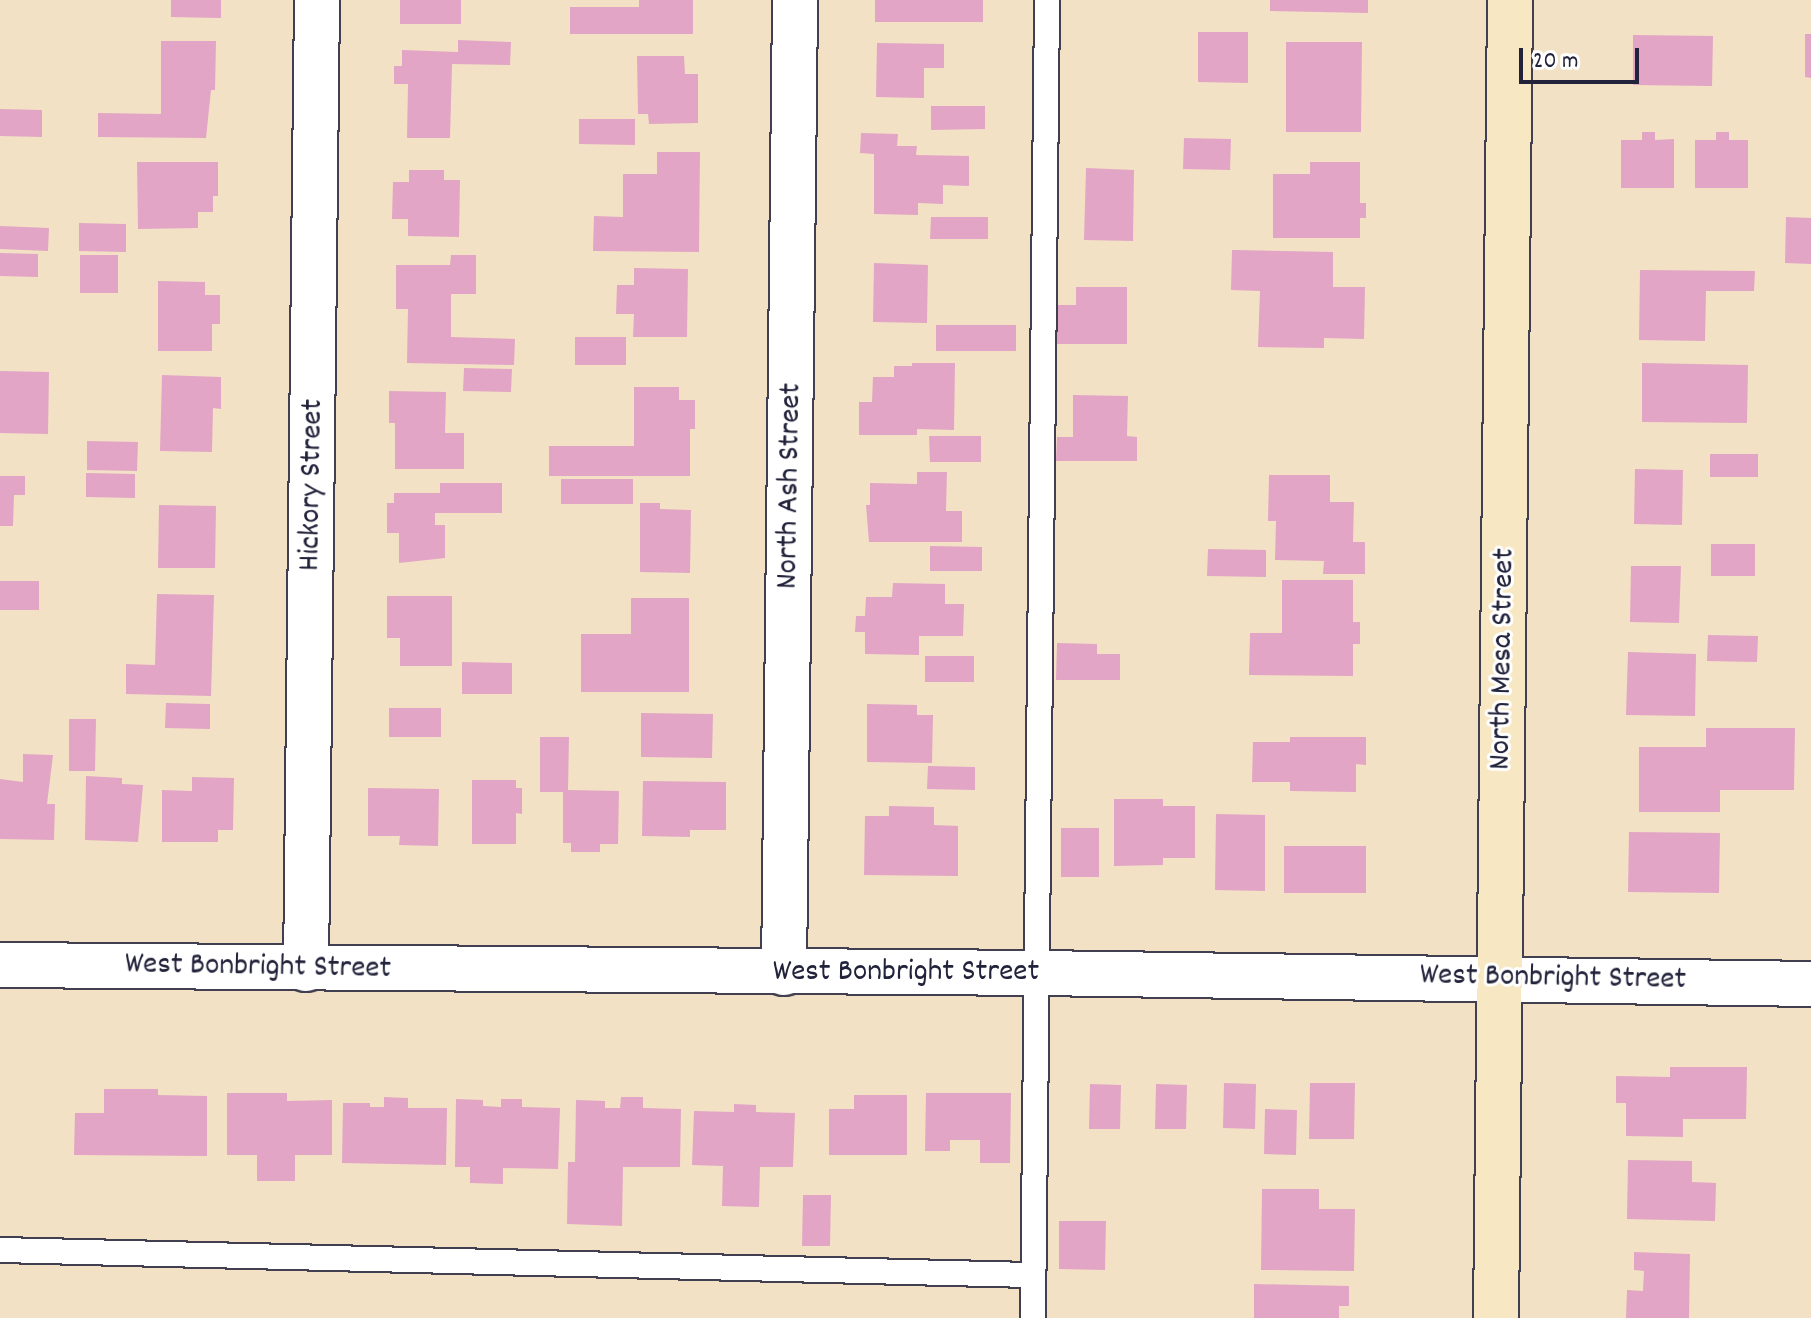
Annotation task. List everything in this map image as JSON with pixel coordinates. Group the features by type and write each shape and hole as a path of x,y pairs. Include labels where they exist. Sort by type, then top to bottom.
{"street":[{"name":"Hickory Street","path":"306,969 317,0"},
{"name":"North Ash Street","path":"784,973 795,0"},
{"name":"North Mesa Street","path":"1496,1318 1510,0"},
{"name":"West Bonbright Street","path":"0,965 1036,973 1811,984"}],"lane":[{"path":"1033,1318 1047,0"},
{"path":"0,1250 1032,1275"}],"building":[{"path":"171,0 221,0 221,18 171,17"},
{"path":"400,0 461,0 461,24 400,24"},
{"path":"639,0 693,0 693,34 570,34 570,7 639,7"},
{"path":"875,0 983,0 983,22 875,22"},
{"path":"1270,0 1368,0 1368,13 1270,11"},
{"path":"1198,32 1248,32 1248,83 1198,82"},
{"path":"1805,34 1811,34 1811,78 1805,77"},
{"path":"1633,35 1713,36 1712,86 1633,85"},
{"path":"458,40 511,42 510,65 452,64 450,138 407,138 408,84 394,84 394,66 402,66 402,50 458,52"},
{"path":"161,41 216,41 215,90 211,90 206,138 98,137 98,113 161,114"},
{"path":"1286,42 1362,42 1361,132 1286,132"},
{"path":"877,43 944,44 944,68 924,68 924,98 876,97"},
{"path":"637,56 684,56 685,74 698,74 698,123 649,124 648,114 638,114"},
{"path":"931,106 985,106 985,129 931,130"},
{"path":"0,109 42,110 42,137 0,136"},
{"path":"579,119 635,119 635,145 579,144"},
{"path":"1642,132 1655,132 1655,140 1674,139 1674,188 1621,188 1621,140 1642,140"},
{"path":"1716,132 1729,132 1729,140 1748,140 1748,188 1695,188 1695,140 1716,140"},
{"path":"861,133 898,134 897,146 917,146 916,155 969,156 969,186 943,185 943,204 918,203 918,215 874,214 874,154 860,153"},
{"path":"1184,138 1231,139 1230,170 1183,169"},
{"path":"657,152 700,152 699,252 593,251 594,216 623,217 623,174 657,174"},
{"path":"137,162 218,162 218,196 213,196 213,212 198,212 198,228 138,229"},
{"path":"1310,162 1360,162 1360,203 1366,203 1366,218 1360,218 1360,238 1273,238 1273,174 1310,174"},
{"path":"1086,168 1134,170 1133,241 1084,240"},
{"path":"409,170 444,170 444,180 460,180 459,237 408,236 408,219 392,219 393,182 409,182"},
{"path":"931,217 988,217 988,239 930,239"},
{"path":"1786,217 1811,218 1811,264 1785,263"},
{"path":"79,223 126,224 126,252 79,251"},
{"path":"0,226 49,228 48,251 0,249"},
{"path":"1232,250 1333,252 1333,287 1365,287 1364,339 1324,338 1324,348 1258,347 1260,291 1231,290"},
{"path":"0,253 38,254 38,277 0,276"},
{"path":"80,255 118,255 118,293 80,293"},
{"path":"451,255 476,255 476,294 451,294 451,337 515,339 514,365 407,363 408,309 396,309 396,265 450,265"},
{"path":"874,263 928,265 927,323 873,322"},
{"path":"634,268 688,269 687,337 633,337 634,314 616,314 617,285 634,285"},
{"path":"1640,270 1755,271 1754,291 1706,291 1705,341 1639,340"},
{"path":"158,281 205,282 205,295 220,295 220,324 212,324 212,351 158,351"},
{"path":"1076,287 1127,287 1127,344 1056,344 1056,305 1076,305"},
{"path":"936,325 1016,325 1016,351 936,351"},
{"path":"575,337 626,337 626,365 575,365"},
{"path":"912,363 955,363 954,430 917,429 917,435 859,435 859,402 872,402 873,377 894,377 894,366 912,366"},
{"path":"1642,363 1748,365 1747,423 1642,422"},
{"path":"464,368 512,369 511,392 463,391"},
{"path":"0,371 49,372 48,434 0,433"},
{"path":"162,375 221,377 221,409 213,408 212,452 160,451"},
{"path":"634,387 679,387 679,400 695,400 695,429 690,429 690,476 549,476 549,446 634,446"},
{"path":"389,391 446,392 445,433 464,433 464,469 395,469 395,423 389,423"},
{"path":"1073,395 1128,396 1127,436 1137,437 1137,461 1056,461 1057,437 1073,437"},
{"path":"929,436 981,436 981,462 930,462"},
{"path":"87,441 138,442 137,471 87,470"},
{"path":"1710,454 1758,454 1758,477 1710,477"},
{"path":"1635,469 1683,470 1682,525 1634,524"},
{"path":"917,472 947,472 946,511 962,511 962,542 869,542 866,505 870,505 870,483 917,484"},
{"path":"86,473 135,474 135,498 86,497"},
{"path":"1269,475 1330,475 1330,502 1354,502 1353,542 1365,542 1365,574 1323,574 1324,561 1275,560 1276,521 1268,521"},
{"path":"0,476 25,476 25,495 14,495 13,526 0,526"},
{"path":"561,479 633,479 633,504 561,504"},
{"path":"440,483 502,483 502,513 435,513 435,525 445,525 445,558 399,563 399,533 387,533 387,503 394,503 394,493 440,493"},
{"path":"640,503 660,503 660,509 691,510 690,573 640,572"},
{"path":"159,505 216,506 215,568 158,568"},
{"path":"1711,544 1755,544 1755,576 1711,576"},
{"path":"930,546 982,547 982,571 930,571"},
{"path":"1208,549 1266,550 1266,577 1207,576"},
{"path":"1631,566 1681,566 1679,623 1630,622"},
{"path":"1282,580 1353,580 1353,622 1360,622 1360,644 1353,644 1353,676 1249,675 1250,633 1282,633"},
{"path":"0,581 39,581 39,610 0,610"},
{"path":"893,583 945,584 945,604 964,604 963,636 919,636 919,655 865,654 865,632 855,632 856,616 865,616 866,597 892,597"},
{"path":"157,594 214,595 211,696 126,694 126,664 155,665"},
{"path":"387,596 452,596 452,666 400,666 400,638 387,638"},
{"path":"631,598 689,598 689,692 581,692 581,634 631,634"},
{"path":"1708,635 1758,636 1757,662 1707,661"},
{"path":"1057,643 1097,644 1097,654 1120,654 1120,680 1056,680"},
{"path":"1628,652 1696,654 1695,716 1626,715"},
{"path":"925,656 974,656 974,682 925,682"},
{"path":"462,662 512,663 512,694 462,694"},
{"path":"166,703 210,704 210,729 165,728"},
{"path":"867,704 917,705 917,715 933,715 932,763 867,762"},
{"path":"389,708 441,708 441,737 389,737"},
{"path":"641,713 713,714 712,758 641,757"},
{"path":"69,719 96,719 95,771 69,771"},
{"path":"1706,728 1795,728 1794,790 1720,790 1720,812 1639,812 1639,747 1706,747"},
{"path":"540,737 569,737 568,790 619,791 618,844 600,844 600,852 571,852 571,843 563,843 563,792 540,792"},
{"path":"1290,737 1366,737 1366,765 1356,764 1356,792 1290,791 1290,782 1252,782 1253,742 1290,742"},
{"path":"23,754 53,755 47,804 55,804 54,840 0,839 0,779 23,782"},
{"path":"928,766 975,767 975,790 927,789"},
{"path":"86,776 122,778 122,784 143,785 138,842 85,840"},
{"path":"192,777 234,778 233,830 218,830 218,842 162,842 162,790 192,791"},
{"path":"472,780 516,780 516,788 522,788 522,814 516,813 516,844 472,844"},
{"path":"643,781 726,782 726,830 690,830 690,837 642,836"},
{"path":"368,788 439,789 438,846 399,845 400,836 368,836"},
{"path":"1114,799 1163,799 1163,806 1195,806 1195,858 1163,858 1163,865 1114,866"},
{"path":"889,806 934,807 934,825 958,826 958,876 864,875 865,816 889,816"},
{"path":"1216,814 1265,815 1265,891 1215,890"},
{"path":"1061,828 1099,828 1099,877 1061,877"},
{"path":"1629,832 1720,833 1719,893 1628,892"},
{"path":"1284,846 1366,846 1366,893 1284,893"},
{"path":"1670,1067 1747,1067 1746,1119 1683,1119 1683,1137 1626,1136 1626,1103 1616,1103 1616,1076 1670,1077"},
{"path":"1224,1083 1256,1084 1255,1129 1223,1128"},
{"path":"1310,1083 1355,1083 1354,1139 1309,1139"},
{"path":"1090,1084 1121,1085 1120,1129 1089,1129"},
{"path":"1156,1084 1187,1085 1186,1129 1155,1129"},
{"path":"104,1089 158,1089 158,1095 207,1096 207,1156 74,1155 75,1113 104,1113"},
{"path":"227,1093 287,1093 287,1101 332,1100 332,1155 295,1155 295,1181 257,1181 257,1155 227,1155"},
{"path":"926,1093 1011,1093 1010,1163 980,1163 980,1140 950,1140 950,1151 925,1151"},
{"path":"854,1095 907,1095 907,1155 829,1155 829,1109 854,1109"},
{"path":"384,1097 408,1098 408,1108 447,1108 446,1165 342,1163 343,1103 370,1103 370,1107 384,1107"},
{"path":"621,1097 643,1097 643,1108 681,1109 680,1167 623,1167 622,1226 567,1224 568,1162 575,1162 576,1100 605,1101 605,1108 620,1108"},
{"path":"456,1099 483,1100 483,1106 501,1107 501,1099 522,1099 522,1107 560,1108 558,1169 503,1168 503,1184 470,1183 470,1167 455,1167"},
{"path":"734,1104 756,1105 756,1112 795,1113 793,1167 760,1167 759,1207 722,1206 723,1166 692,1165 694,1111 734,1112"},
{"path":"1265,1109 1297,1110 1296,1155 1264,1154"},
{"path":"1628,1160 1692,1161 1692,1182 1716,1183 1715,1221 1627,1219"},
{"path":"1262,1189 1319,1189 1319,1209 1355,1209 1354,1271 1261,1270"},
{"path":"803,1195 831,1195 830,1246 802,1246"},
{"path":"1059,1221 1106,1221 1105,1270 1059,1269"},
{"path":"1634,1252 1690,1254 1689,1318 1626,1318 1627,1290 1643,1291 1644,1271 1634,1270"},
{"path":"1254,1284 1349,1286 1349,1306 1339,1306 1339,1318 1254,1318"}]}
